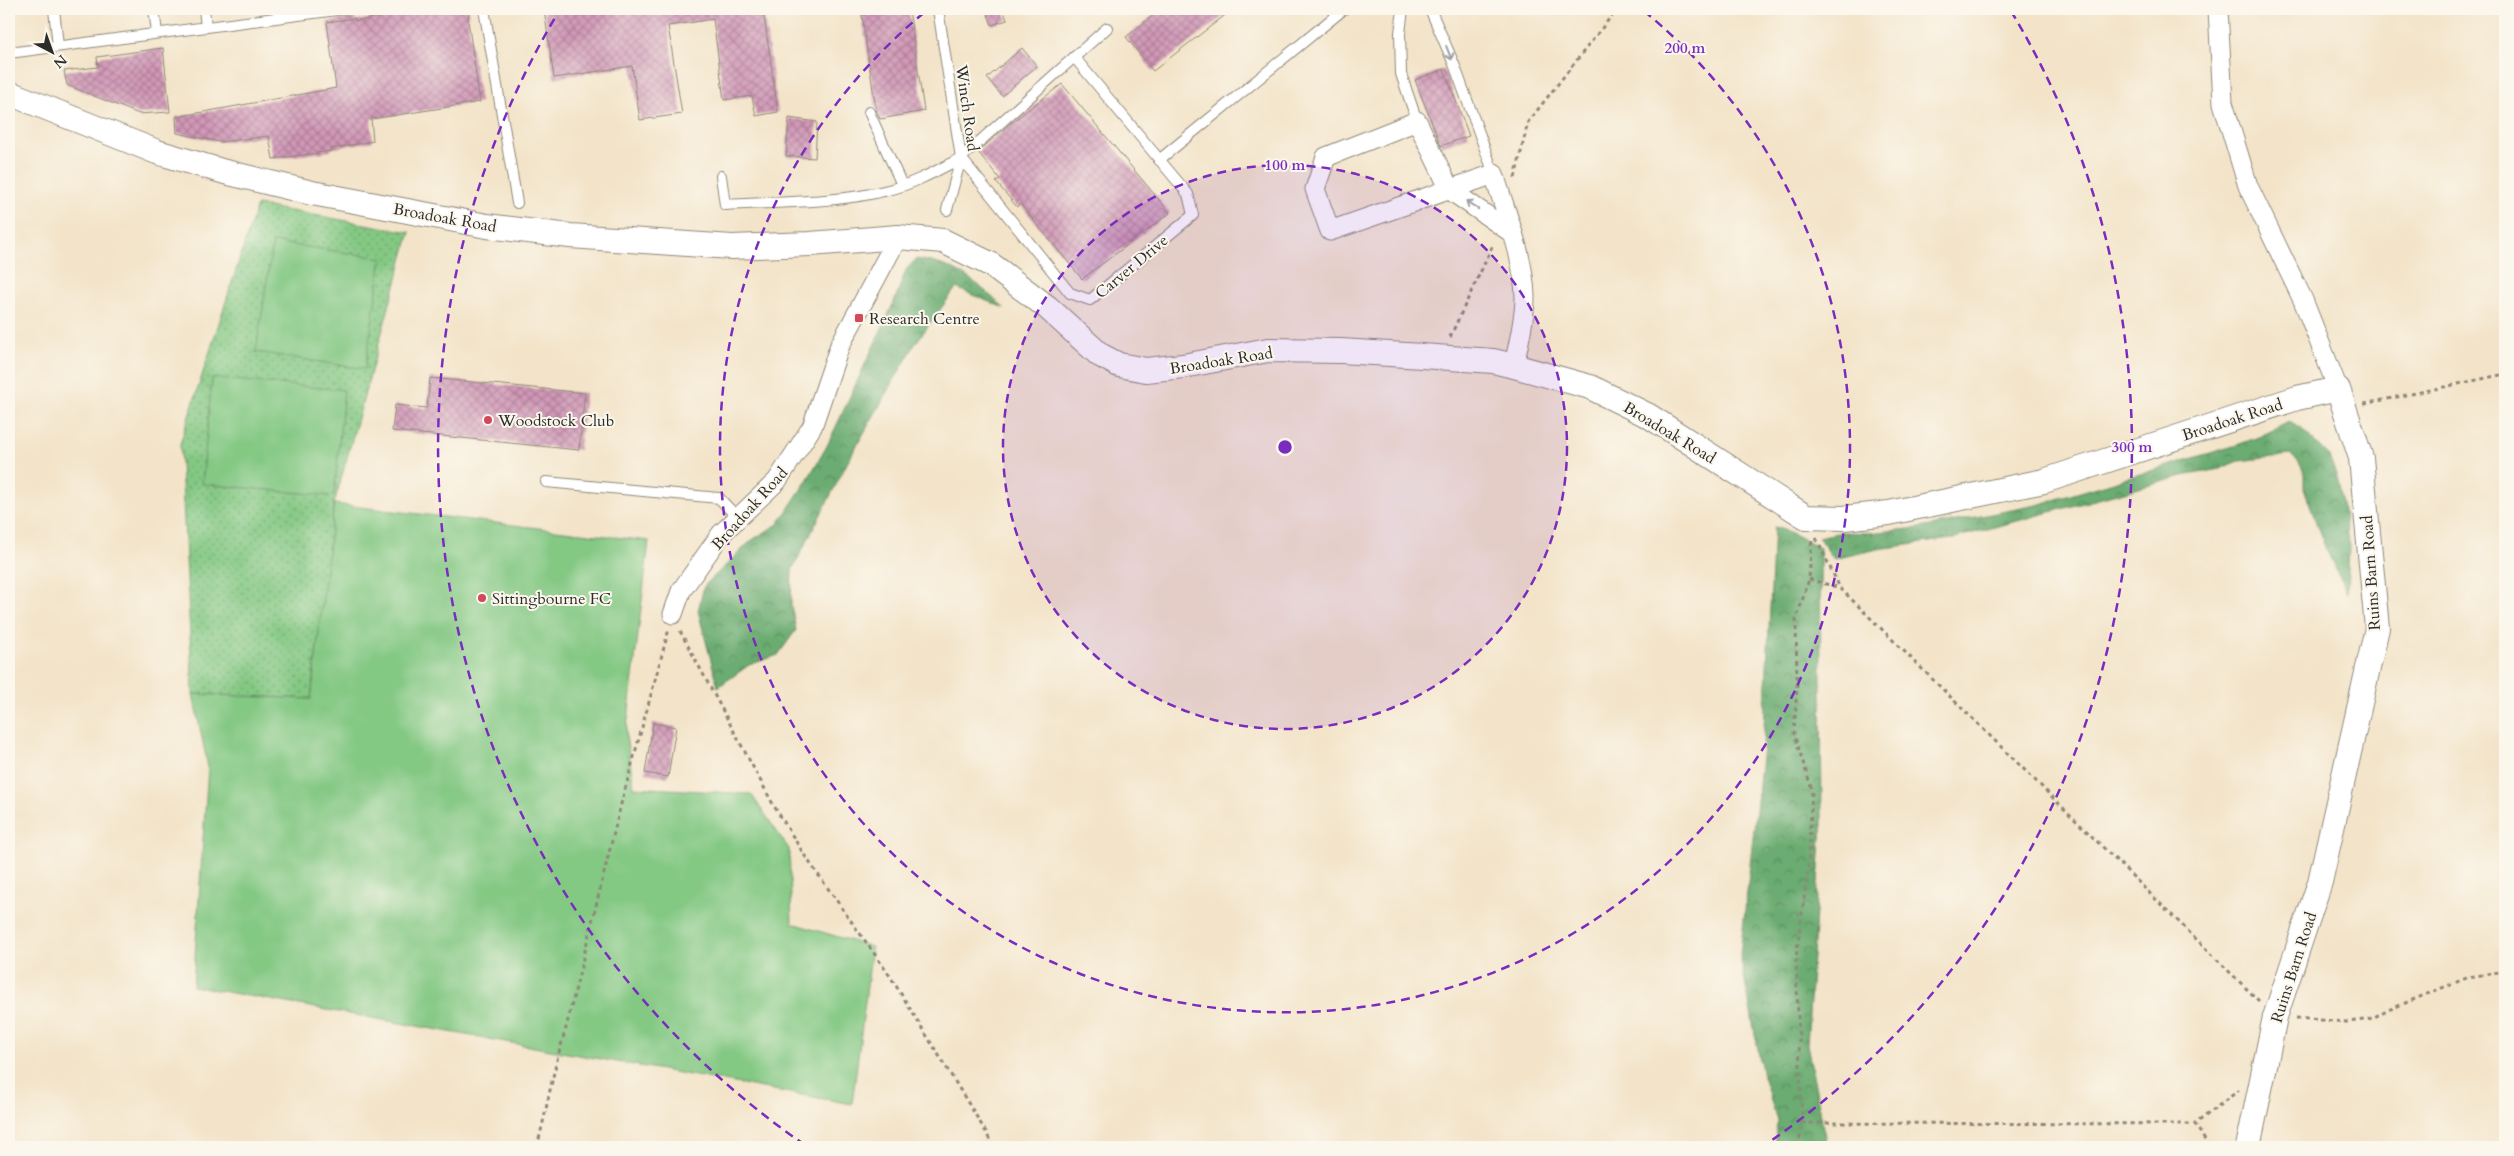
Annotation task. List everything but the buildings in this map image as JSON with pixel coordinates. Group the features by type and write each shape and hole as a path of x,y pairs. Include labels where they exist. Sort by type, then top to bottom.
{"street":[{"name":"Ruins Barn Road","path":"2218,9 2223,103 2248,186 2303,300 2341,399 2361,458 2377,628 2320,882 2275,1017 2248,1147"},
{"name":"Broadoak Road","path":"9,92 157,152 225,172 312,193 487,226 570,236 732,247 810,244 898,236 943,241 990,264 1046,307 1100,355 1119,365 1146,370 1184,366 1268,350 1340,351 1493,361 1590,387 1650,416 1806,517 1844,518 1889,512 2044,481 2296,398 2341,399"},
{"path":"1507,230 1450,190 1417,121 1326,158 1314,189 1330,231 1430,195 1450,190 1494,174 1507,230 1520,260 1525,298 1514,366"},
{"name":"Broadoak Road","path":"673,614 681,590 721,534 777,481 812,427 840,345 898,236"}],"lane":[{"path":"54,9 58,46"},
{"path":"154,9 157,34"},
{"path":"204,9 206,27"},
{"path":"9,53 344,9"},
{"path":"484,9 518,203"},
{"name":"Winch Road","path":"938,9 961,158 947,210"},
{"path":"1159,160 1344,9"},
{"path":"1403,9 1400,33 1401,74 1417,121"},
{"path":"1430,9 1454,64 1494,174"},
{"path":"722,176 725,205 832,198 888,190 902,185 935,172 961,158 1107,28"},
{"name":"Carver Drive","path":"961,158 1070,293 1090,300 1193,215 1188,194 1074,57"},
{"path":"869,112 902,185"},
{"path":"546,482 719,498 738,518"}],"path":[{"path":"1514,181 1528,122 1617,9"},
{"path":"1441,357 1507,230"},
{"path":"2341,399 2505,374"},
{"path":"1798,1147 1802,1123 1796,958 1808,869 1812,790 1794,734 1798,686 1796,620 1809,579 1812,531 1840,588 2275,1017 2347,1022 2373,1019 2388,1010 2469,977 2505,971"},
{"path":"1809,579 1840,588"},
{"path":"538,1147 551,1094 558,1054 621,804 673,614"},
{"path":"673,614 774,806 804,856 890,976 986,1132 993,1147"},
{"path":"1802,1123 2196,1124 2245,1085"},
{"path":"2196,1124 2209,1147"}],"green space":[{"path":"257,205 410,232 334,504 311,699 193,694 180,444"},
{"path":"273,242 382,258 365,369 256,352"},
{"path":"916,259 943,265 954,270 974,282 1004,308 956,288 915,344 853,452 792,570 791,604 796,630 778,655 749,665 718,687 698,611 704,586 752,540 778,524 806,482 827,446 894,302 906,270"},
{"path":"212,378 344,390 334,496 202,484"},
{"path":"2289,422 2302,429 2329,456 2338,480 2349,547 2347,593 2325,547 2304,489 2304,472 2298,461 2290,455 2239,461 2220,469 2187,475 1951,539 1878,549 1834,559 1818,537 1842,532 1868,533 1920,528 2037,505 2237,445"},
{"path":"334,504 649,541 626,736 634,787 751,794 789,849 792,923 872,947 852,1104 193,986 208,767 193,694 311,699"},
{"path":"1774,527 1782,528 1820,548 1822,825 1807,1044 1827,1147 1775,1147 1777,1120 1763,1076 1740,955 1763,748"}],"place":[{"name":"Research Centre","path":"859,318"},
{"name":"Woodstock Club","path":"488,420"},
{"name":"Sittingbourne FC","path":"482,598"}]}
